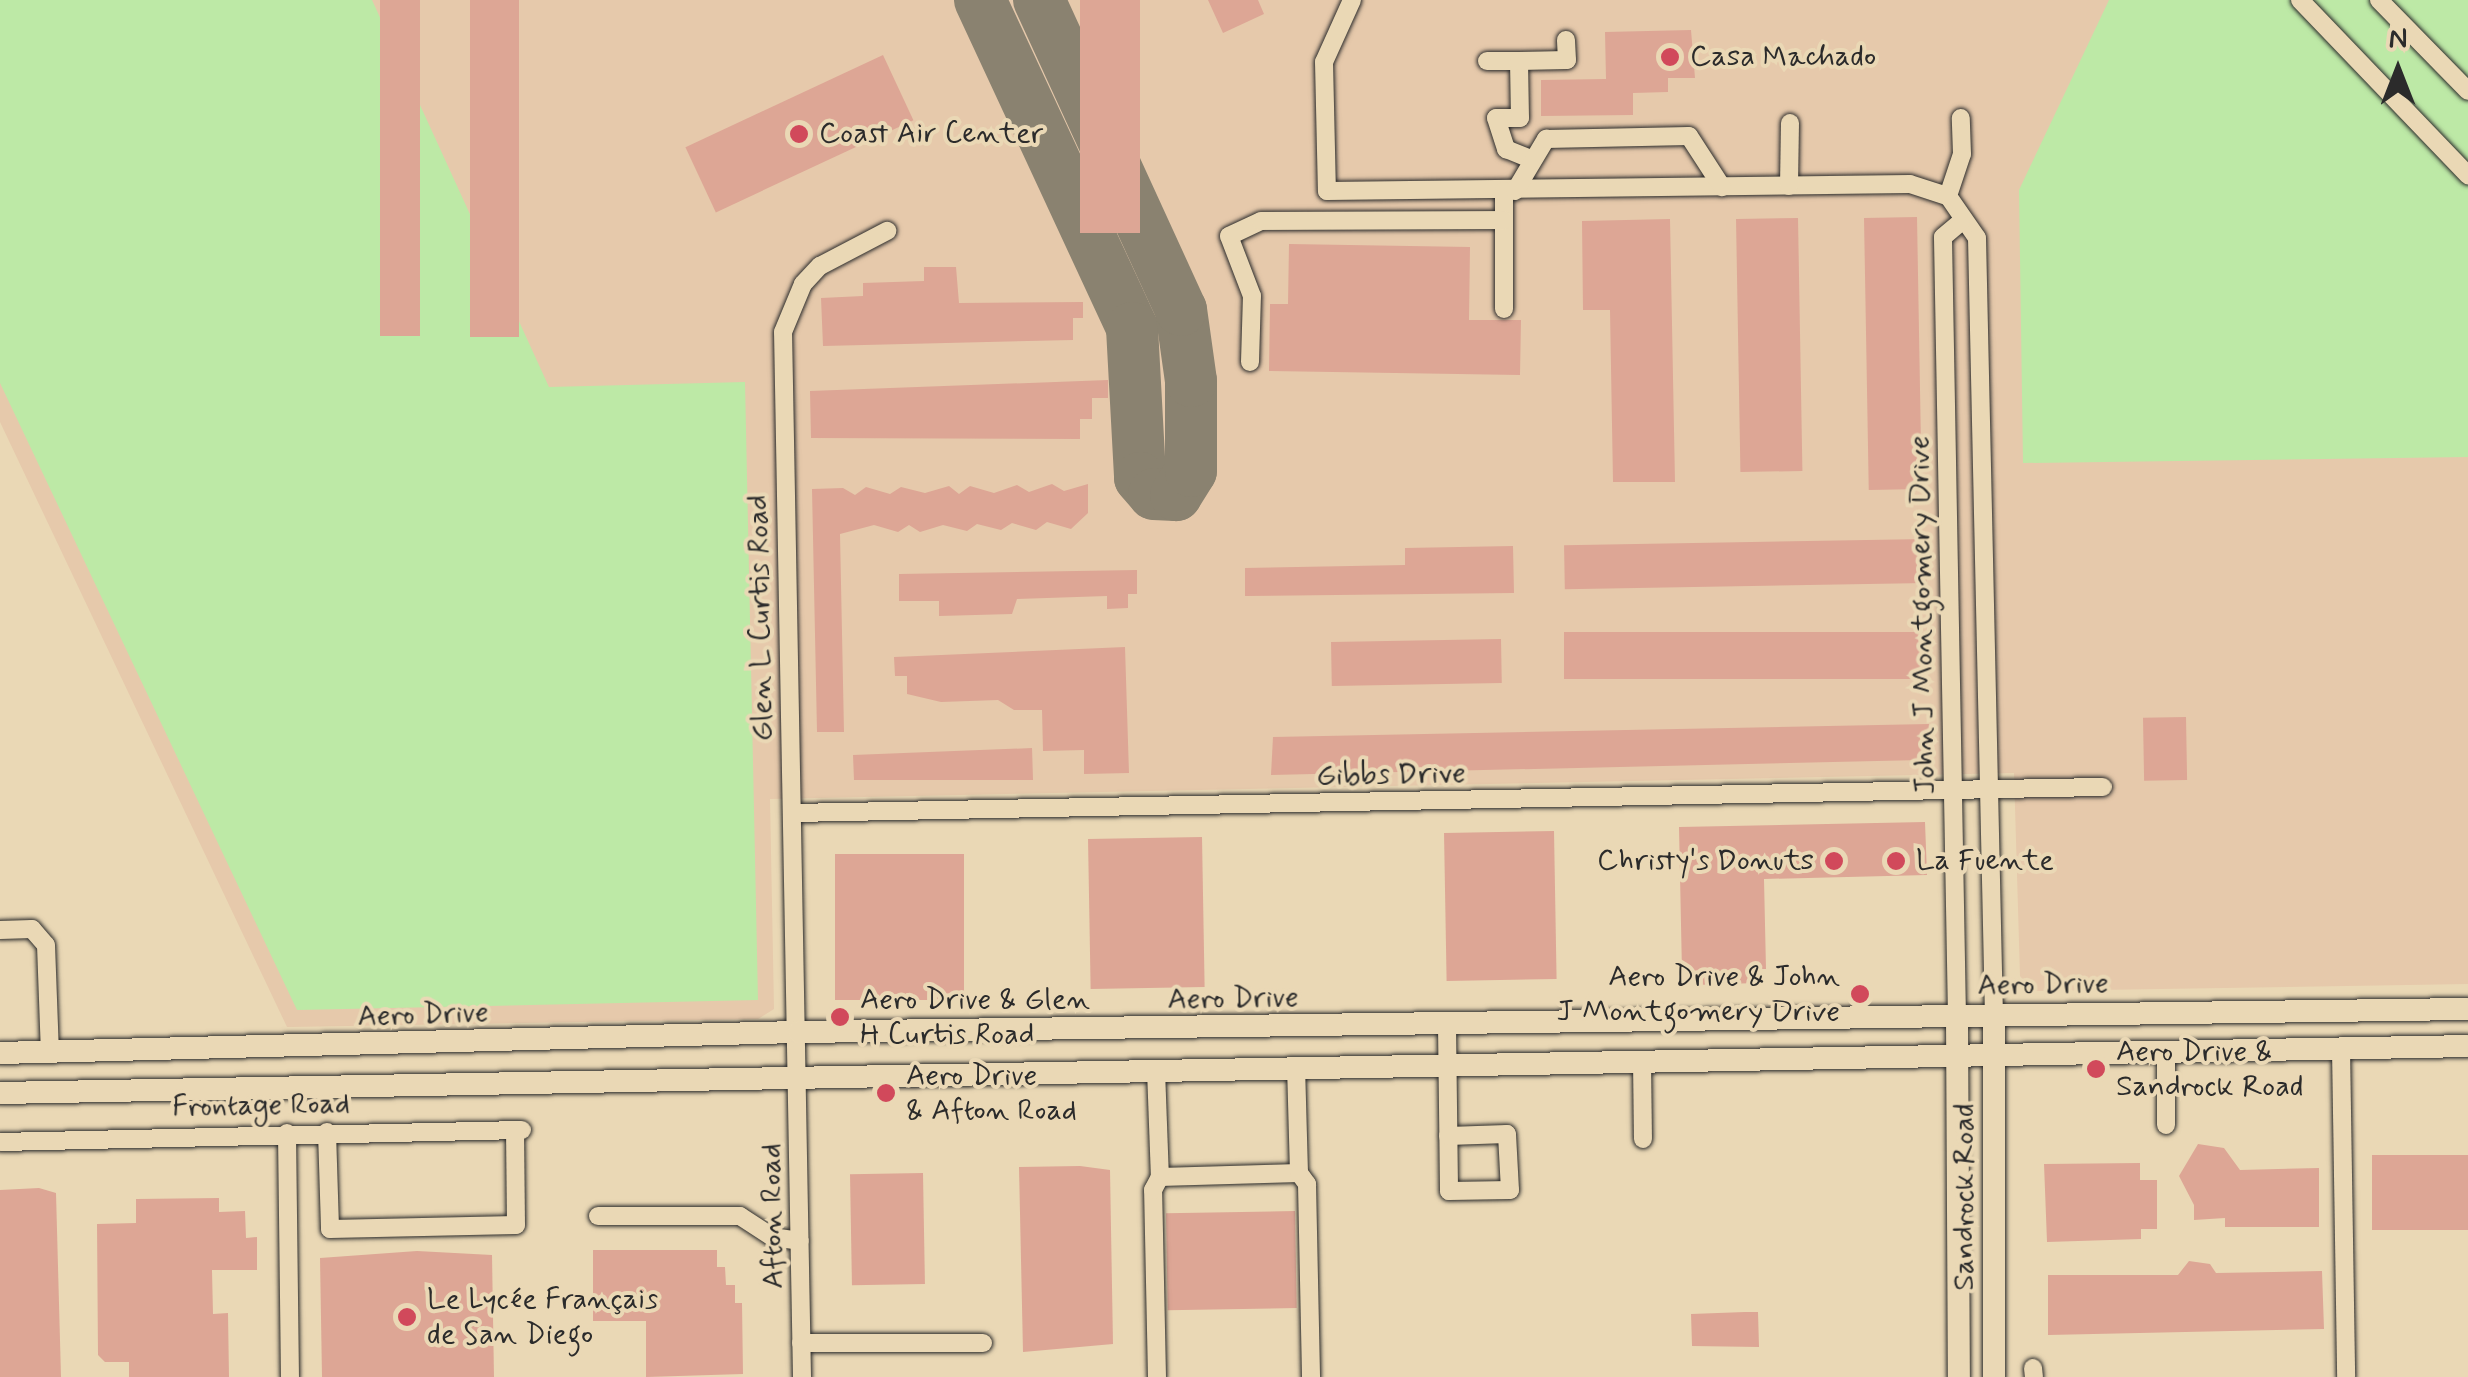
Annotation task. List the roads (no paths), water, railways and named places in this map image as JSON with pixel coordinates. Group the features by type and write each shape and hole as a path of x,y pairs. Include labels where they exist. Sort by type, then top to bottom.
{"main road":[{"name":"Aero Drive","path":"0,1093 1446,1024 2468,1009"},
{"name":"Sandrock Road","path":"1957,1016 1960,1377"},
{"name":"Sandrock Road","path":"1994,1016 1994,1377"},
{"name":"Aero Drive","path":"0,1053 799,1054 1156,1070 2468,1046"}],"street":[{"path":"1352,0 1324,62 1326,191 1910,184 1948,196 1962,154 1961,118"},
{"path":"2300,0 2468,175"},
{"path":"2379,0 2468,91"},
{"path":"1487,61 1567,60 1566,40"},
{"path":"1519,60 1520,118 1496,118 1506,149 1533,160"},
{"path":"1790,123 1790,186"},
{"path":"1504,309 1504,220 1509,191 1546,139 1690,136 1722,187"},
{"path":"1369,191 1370,220"},
{"name":"John J Montgomery Drive","path":"1948,196 1961,222 1976,238 1994,1016"},
{"path":"1250,362 1252,296 1229,236 1260,220 1504,220"},
{"name":"John J Montgomery Drive","path":"1957,1016 1943,237 1961,222"},
{"name":"Glen L Curtis Road","path":"799,1054 783,332 796,296 820,266 887,231"},
{"name":"Gibbs Drive","path":"793,814 2102,787"},
{"path":"0,930 32,929 46,945 50,1052"},
{"path":"1446,1024 1447,1064 1448,1136 1449,1191 1510,1190 1507,1134 1448,1136"},
{"path":"2340,1048 2346,1377"},
{"path":"2166,1051 2166,1125"},
{"name":"Afton Road","path":"799,1054 802,1377"},
{"path":"1642,1060 1644,1139"},
{"path":"1296,1068 1299,1174 1306,1184 1310,1377"},
{"path":"1156,1070 1160,1177 1152,1190 1157,1377"},
{"name":"Frontage Road","path":"0,1142 327,1132 518,1130 516,1225 330,1230 327,1132"},
{"path":"287,1133 290,1377"},
{"path":"1160,1177 1299,1174"},
{"path":"598,1216 740,1216 772,1237 800,1241"},
{"path":"801,1343 984,1343"}],"place":[{"name":"Casa Machado","path":"1670,57"},
{"name":"Coast Air Center","path":"799,134"},
{"name":"Christy's Donuts","path":"1834,861"},
{"name":"La Fuente","path":"1896,861"},
{"name":"Aero Drive & John J Montgomery Drive","path":"1860,994"},
{"name":"Aero Drive & Glen H Curtis Road","path":"840,1017"},
{"name":"Aero Drive & Sandrock Road","path":"2096,1069"},
{"name":"Aero Drive & Afton Road","path":"886,1093"},
{"name":"Le Lycée Français de San Diego","path":"407,1317"}]}
